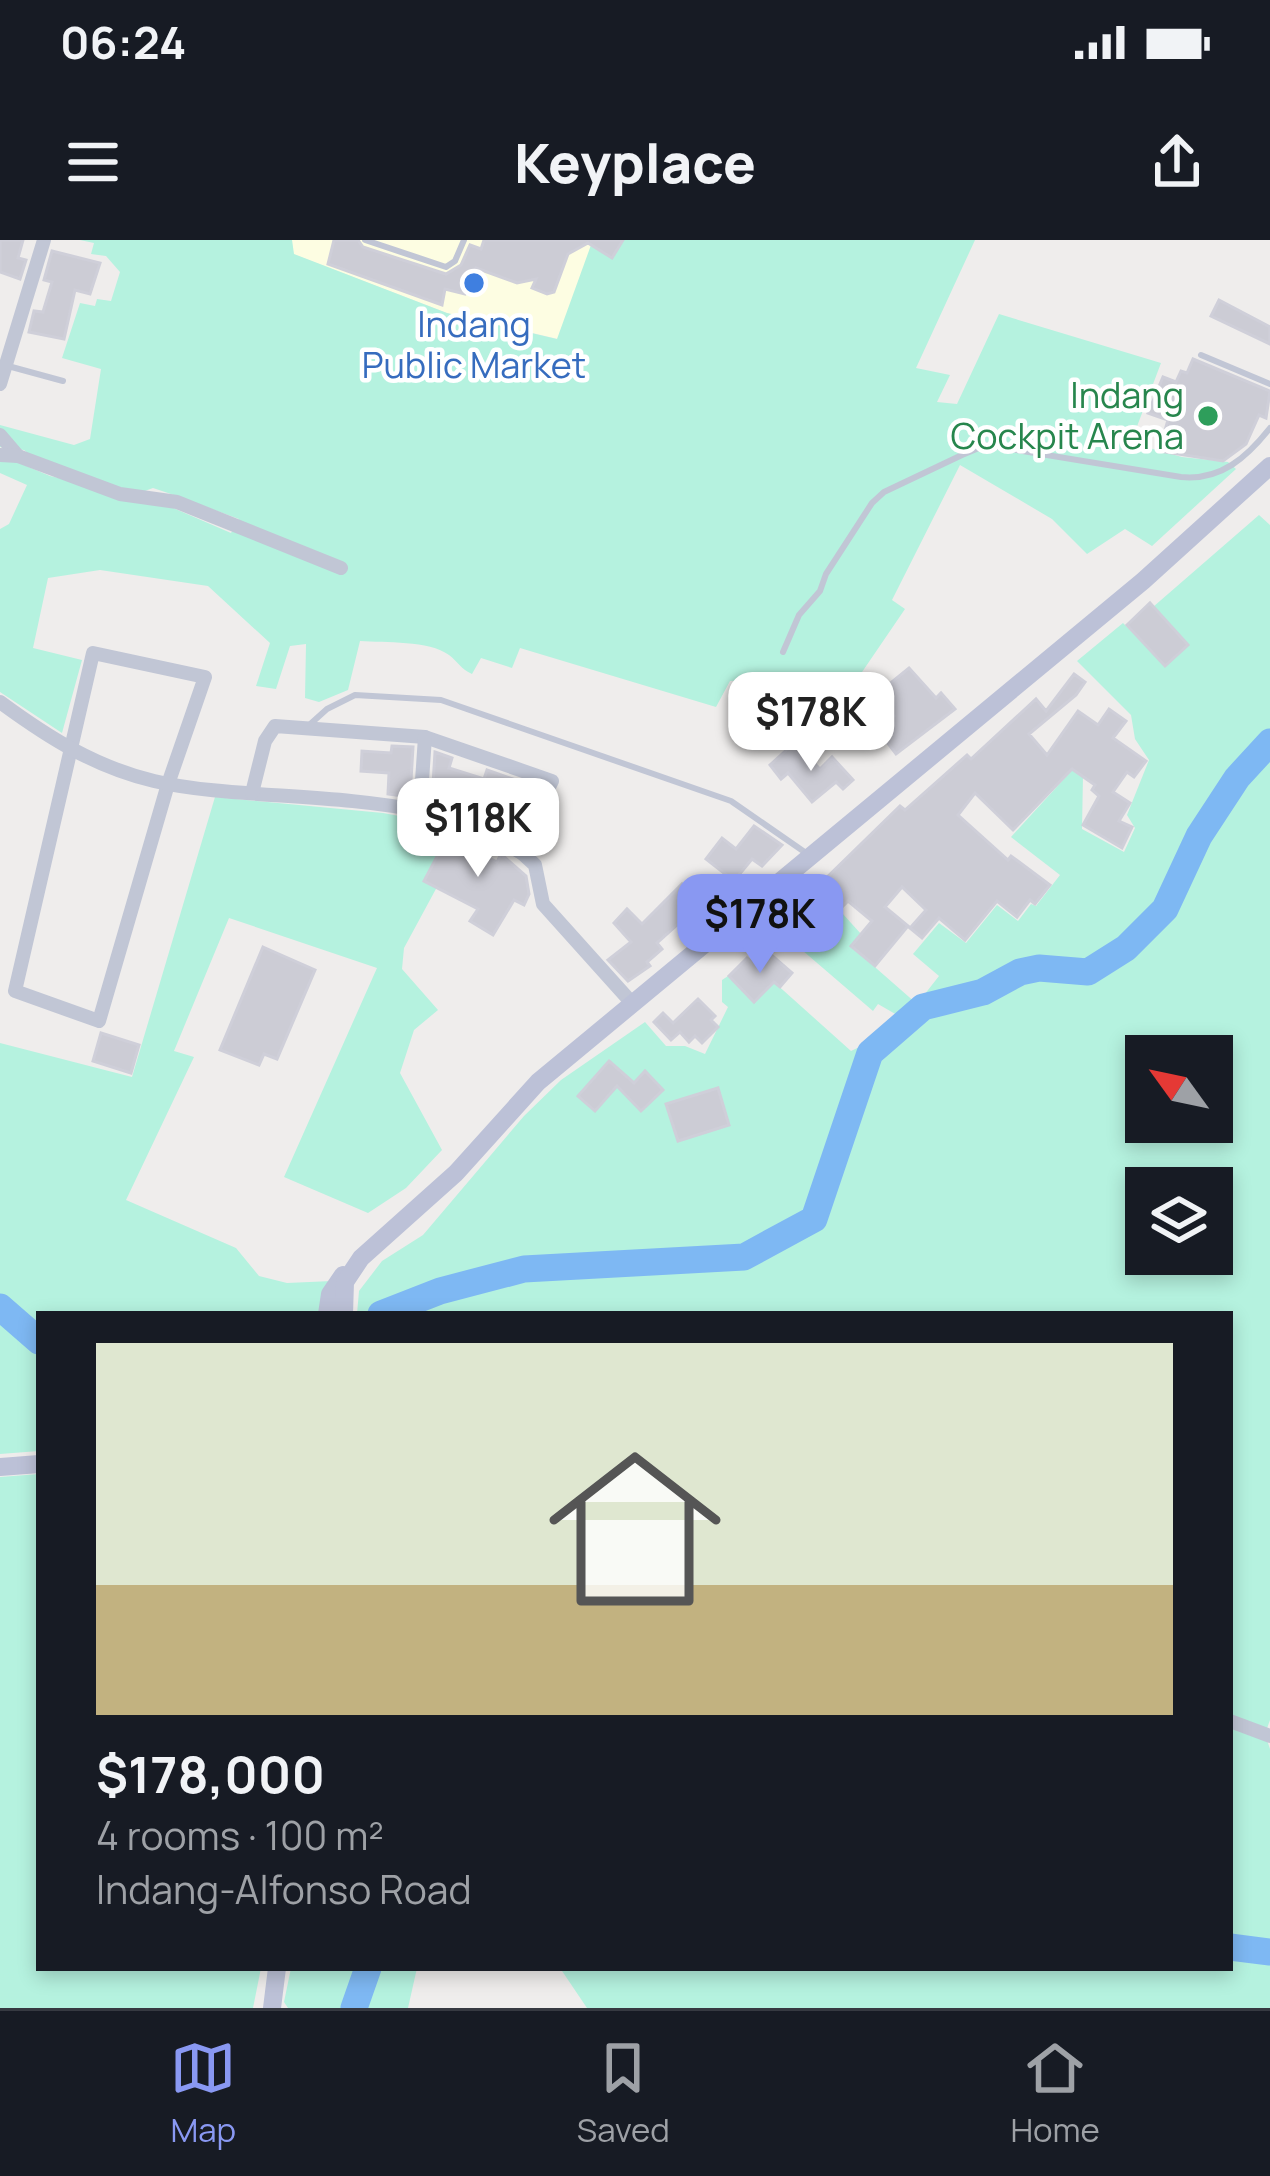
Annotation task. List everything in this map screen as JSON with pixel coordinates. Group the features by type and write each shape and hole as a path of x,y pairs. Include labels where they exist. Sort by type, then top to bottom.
{"main road":[{"path":"335,1310 361,1258 456,1173 538,1082 1090,626 1270,466"},
{"path":"0,1467 36,1463"},
{"path":"272,2008 277,1971"}],"street":[{"path":"0,384 44,240"},
{"path":"0,435 18,456"},
{"path":"0,455 18,456 120,494 176,502 340,568"},
{"path":"93,653 205,677 168,784 99,1021 15,991 69,750 93,653"},
{"path":"0,702 69,750 168,784 420,810 464,824 518,851 537,868 545,906 631,1002"},
{"path":"252,793 269,732 278,725 425,737 552,781 518,851"},
{"path":"420,810 425,737"},
{"path":"1233,1722 1270,1736"}],"lane":[{"path":"365,240 446,267 455,262 464,240"},
{"path":"1201,355 1270,384"},
{"path":"8,366 63,381"},
{"path":"783,652 800,615 820,592 856,526 884,492 900,483 986,445 1206,477 1248,454 1270,428"},
{"path":"307,728 326,709 356,694 441,700 731,801 809,855"}],"shaded area":[{"name":"Indang Public Market","path":"292,240 594,240 558,339 447,313 293,254"}],"green space":[{"path":"80,240 292,240 294,254 447,313 557,339 591,245 612,258 623,240 975,240 916,368 950,375 937,402 957,404 999,314 1161,363 1133,437 1135,444 1182,457 1228,462 1236,469 1152,546 1125,529 1087,554 1052,519 960,465 892,600 905,609 845,697 821,680 784,726 780,719 791,678 730,681 716,707 520,648 512,668 481,658 472,674 430,647 360,641 348,690 319,702 305,698 306,644 290,646 276,689 256,686 270,643 208,586 100,570 48,578 33,648 82,660 62,733 0,692 0,529 9,524 27,485 0,473 0,461 157,501 231,533 239,519 153,488 142,492 125,489 32,457 24,450 0,447 0,425 74,445 90,439 101,369 62,358 80,303 95,306 97,299 111,301 120,272 106,256 91,254 94,243"},
{"path":"1259,515 1270,525 1270,1720 1265,1734 1270,1749 1270,2008 587,2008 562,1971 1233,1971 1233,1311 357,1311 359,1291 382,1261 423,1235 524,1116 561,1080 645,1022 666,1046 685,1046 705,1054 728,1007 722,1002 722,980 728,976 754,1003 774,982 851,1051 897,1029 897,1015 878,1004 873,1011 767,920 814,882 861,934 852,947 917,1004 939,976 913,954 939,923 966,943 997,905 1018,921 1060,875 1011,837 1074,768 1083,775 1082,829 1124,852 1135,828 1127,815 1149,760 1135,739 1131,715 1077,661 1123,623 1166,666 1188,644 1153,607"},
{"path":"215,797 383,813 453,826 424,880 437,887 404,948 402,969 438,1010 414,1030 400,1073 442,1150 406,1188 368,1213 284,1177 377,968 229,918 174,1051 194,1057 126,1200 236,1248 259,1276 287,1283 332,1281 335,1311 36,1311 36,1451 0,1454 0,1043 132,1077"},
{"path":"36,1474 36,1971 260,1971 253,2008 0,2008 0,1477"},
{"path":"290,1971 416,1971 408,2008 288,2008 284,2002"}],"building":[{"path":"0,240 23,240 18,258 26,260 20,279 0,272"},
{"path":"334,240 358,240 363,247 446,274 461,265 470,245 481,249 484,240 623,240 612,258 588,243 568,254 554,292 532,288 536,279 517,283 476,268 465,294 445,289 442,305 328,264"},
{"path":"52,251 100,263 90,294 75,290 64,339 29,332 34,311 43,312 52,282 44,280"},
{"path":"1219,300 1270,327 1270,344 1211,316"},
{"name":"Indang Cockpit Arena","path":"1193,359 1270,391 1266,418 1259,415 1246,444 1223,461 1159,451 1168,420 1148,413 1163,377 1176,382"},
{"path":"1150,603 1188,645 1165,666 1127,625"},
{"path":"909,668 936,698 941,693 955,709 896,754 877,729 894,716 877,694"},
{"path":"1074,674 1085,682 1076,695 1029,734 1047,755 1078,711 1098,725 1109,709 1126,721 1113,738 1146,761 1134,777 1127,772 1113,792 1130,803 1119,821 1132,827 1122,848 1083,825 1099,796 1092,790 1095,785 1072,769 1013,830 975,793 958,815 1008,860 1011,856 1050,885 1017,917 997,901 965,940 939,918 922,938 910,928 926,910 902,887 885,907 908,926 875,966 851,946 872,921 848,901 840,909 818,886 900,806 905,810 967,755 971,759 1036,699 1046,711"},
{"path":"392,746 413,747 410,797 388,794 389,773 361,771 362,751 391,753"},
{"path":"791,746 810,768 815,764 820,769 832,757 853,780 843,789 836,782 812,802 788,773 781,779 770,765"},
{"path":"435,752 452,758 449,768 484,779 487,770 536,787 526,809 491,798 484,819 432,801"},
{"path":"754,826 782,845 762,866 752,859 734,881 706,859 722,838 736,849"},
{"path":"451,830 478,841 474,850 497,862 501,854 526,876 529,894 524,905 514,900 493,935 470,921 478,909 424,881"},
{"path":"682,884 708,911 694,925 686,917 657,943 662,949 647,962 650,966 628,981 608,960 631,942 614,923 627,909 642,924"},
{"path":"263,947 315,970 277,1059 264,1054 259,1065 220,1050"},
{"path":"769,953 792,973 780,987 774,982 754,1002 729,976 747,958 757,966"},
{"path":"698,999 715,1016 711,1020 718,1027 702,1043 695,1036 689,1042 680,1032 671,1040 654,1022 663,1013 673,1023"},
{"path":"101,1033 139,1045 131,1073 93,1061"},
{"path":"609,1061 634,1083 645,1071 663,1090 641,1111 617,1086 595,1111 578,1096"},
{"path":"718,1088 729,1125 678,1141 666,1104"}],"waterway":[{"path":"389,1311 440,1291 524,1269 744,1257 814,1219 870,1053 923,1007 983,992 1020,972 1039,968 1088,972 1126,948 1165,909 1199,836 1237,778 1270,742"},
{"path":"0,1307 36,1338"},
{"path":"1233,1947 1270,1952"},
{"path":"354,2008 367,1971"}],"place":[{"name":"Indang Public Market","path":"474,283"},
{"name":"Indang Cockpit Arena","path":"1208,416"}]}
